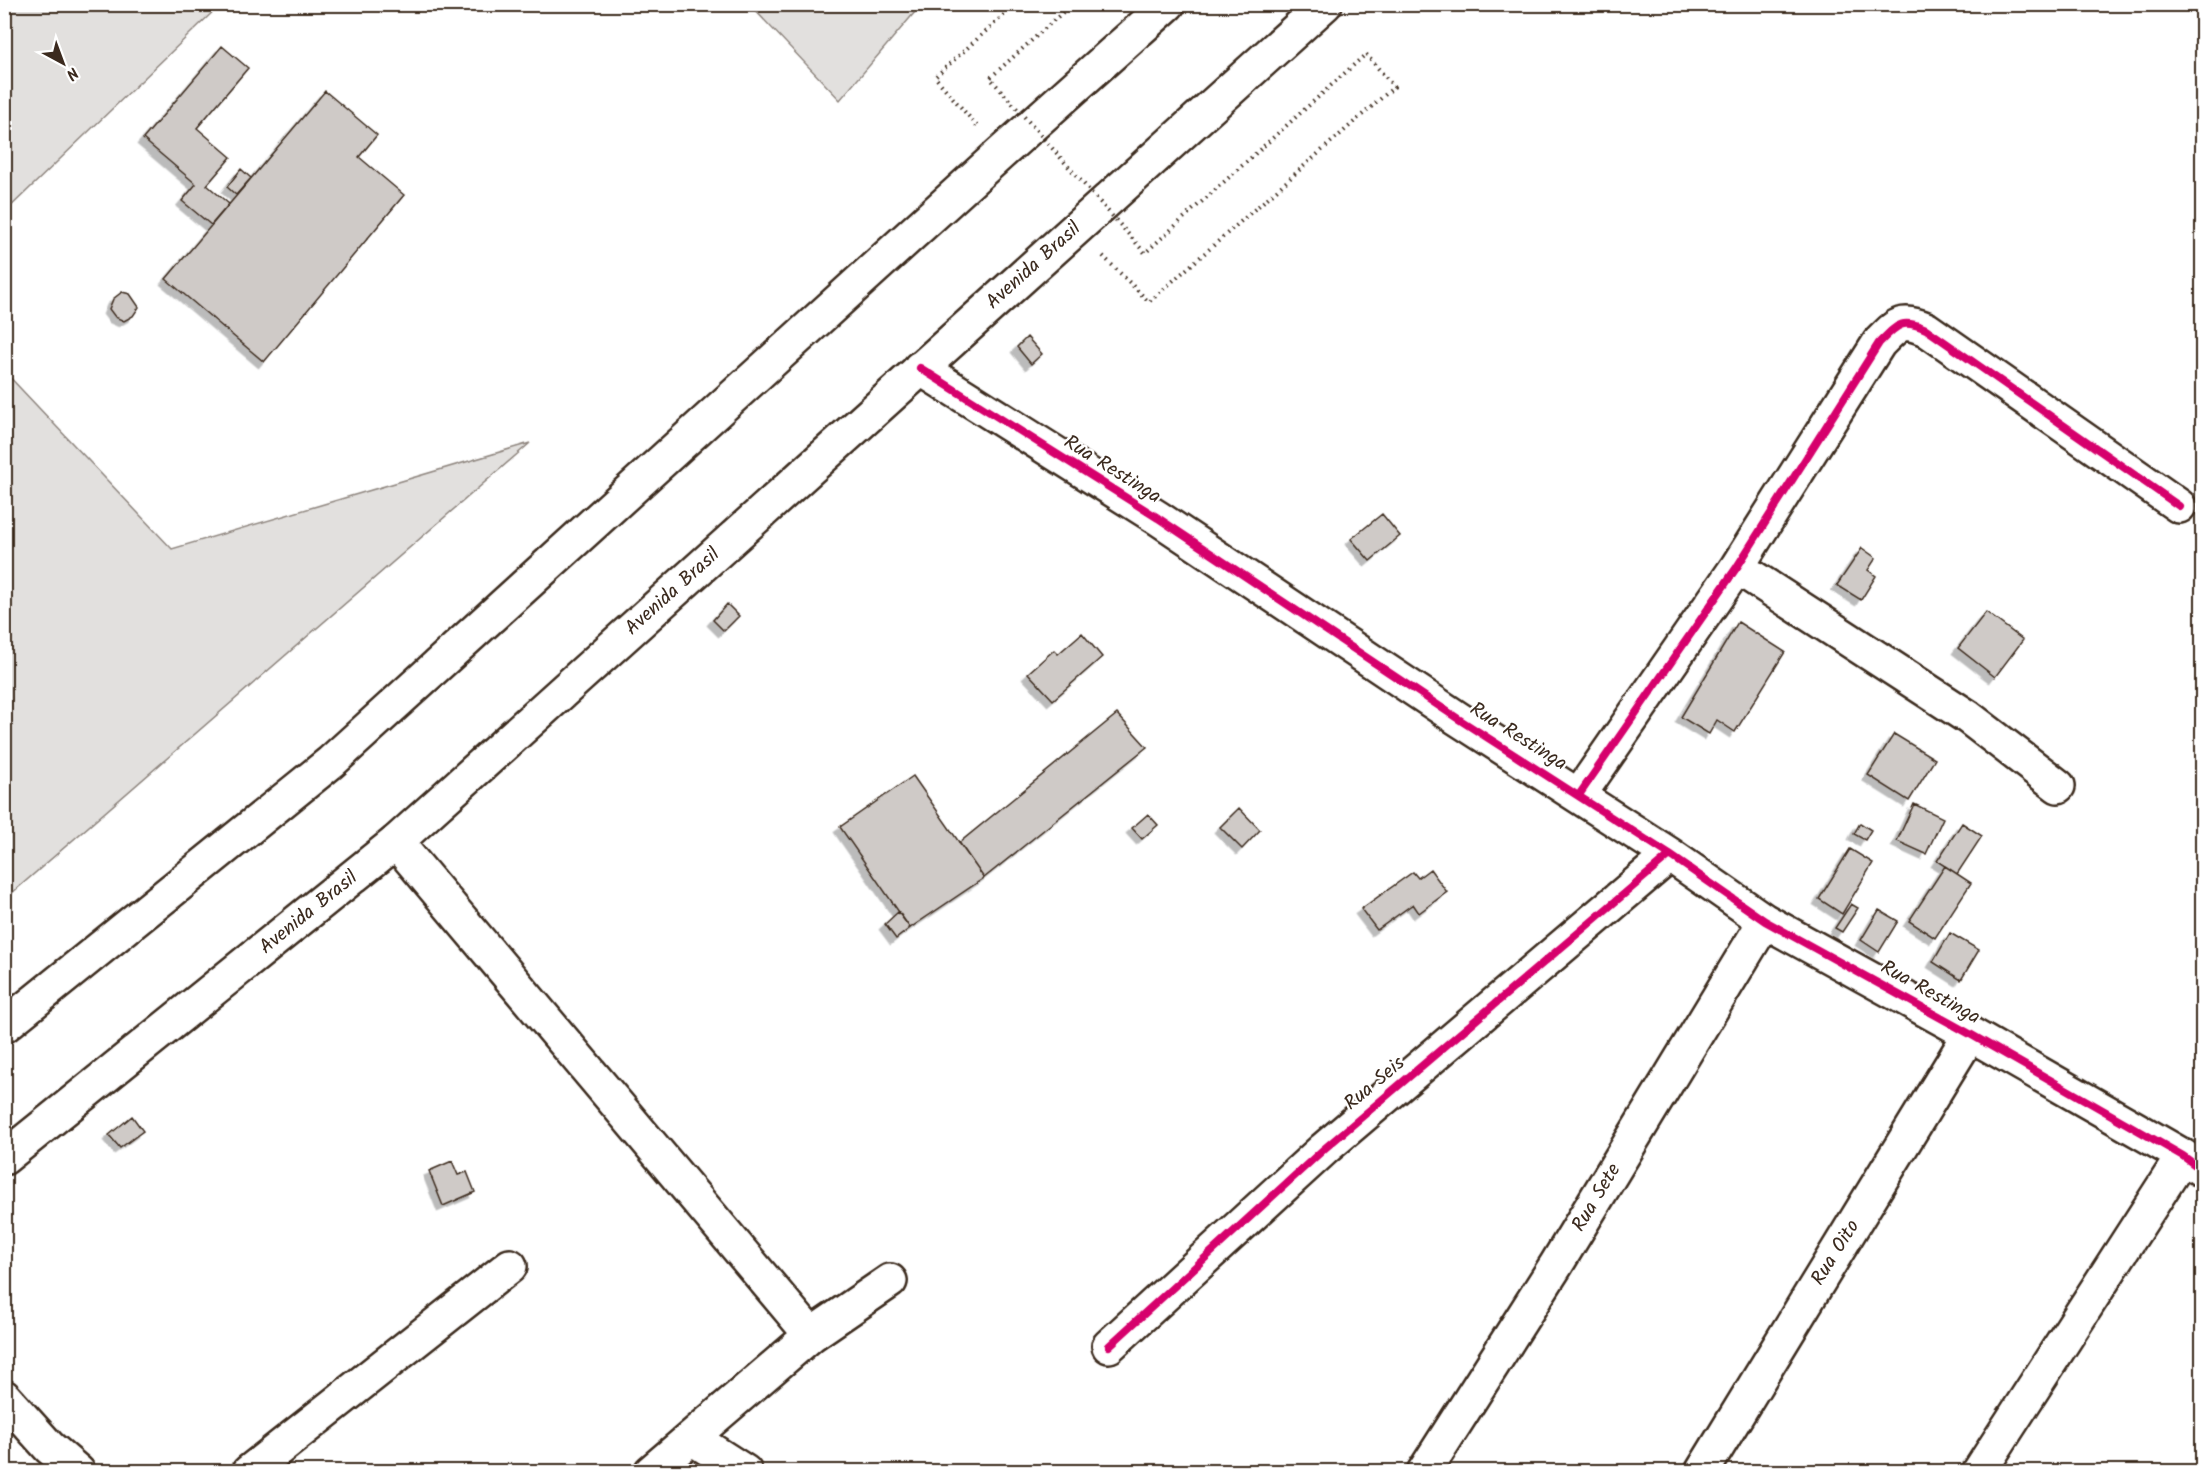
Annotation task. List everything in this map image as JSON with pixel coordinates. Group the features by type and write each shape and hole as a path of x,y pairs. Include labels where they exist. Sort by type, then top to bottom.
{"main road":[{"path":"4,1026 331,762 1168,4"},
{"name":"Avenida Brasil","path":"4,1158 396,842 1325,4"},
{"path":"1579,795 1737,567 1879,343 1893,329 1902,324 1912,323 1926,329 2179,506"},
{"name":"Rua Restinga","path":"921,369 1158,518 1457,718 1670,855 1765,921 1970,1034 2193,1163"},
{"path":"1737,567 1968,717 2058,786"},
{"path":"396,842 811,1335"},
{"name":"Rua Seis","path":"1109,1346 1324,1149 1670,855"},
{"name":"Rua Sete","path":"1424,1472 1556,1265 1765,921"},
{"name":"Rua Oito","path":"1702,1472 1970,1034"},
{"path":"1979,1472 2193,1163"},
{"path":"249,1472 510,1266"},
{"path":"651,1472 811,1335 890,1281"},
{"path":"4,1397 49,1447 78,1472"},
{"path":"692,1438 745,1472"}],"path":[{"path":"1000,154 935,77 1016,4"},
{"path":"1072,4 990,78 1145,254 1366,54 1394,87 1149,302 1077,228"}],"shaded area":[{"path":"5,4 220,4 220,5 5,212"},
{"path":"750,5 921,5 840,100"},
{"path":"4,371 172,549 530,443 5,899"}],"building":[{"path":"222,46 248,68 197,128 231,157 207,185 229,204 211,225 182,201 196,184 143,139"},
{"path":"325,91 377,135 359,157 404,195 264,362 166,279"},
{"path":"241,169 251,178 236,195 227,187"},
{"path":"122,292 130,294 139,307 133,316 124,321 115,317 109,309 113,299"},
{"path":"1027,337 1042,354 1031,364 1017,347"},
{"path":"1382,514 1400,536 1370,561 1351,539"},
{"path":"1862,548 1876,558 1868,570 1876,576 1861,600 1837,585"},
{"path":"727,604 739,616 724,631 713,620"},
{"path":"1986,612 2023,640 1995,677 1958,648"},
{"path":"1738,622 1785,652 1735,732 1717,720 1709,734 1681,717"},
{"path":"1082,633 1102,657 1053,700 1028,673 1054,650 1058,654"},
{"path":"1117,714 1147,747 984,878 959,843"},
{"path":"1894,734 1935,759 1909,801 1868,775"},
{"path":"913,776 984,878 910,928 840,827"},
{"path":"1914,804 1943,818 1926,854 1897,841"},
{"path":"1239,808 1260,830 1242,849 1220,827"},
{"path":"1148,814 1158,825 1142,839 1132,828"},
{"path":"1860,823 1871,830 1865,840 1854,834"},
{"path":"1962,823 1982,836 1957,874 1937,861"},
{"path":"1850,849 1873,863 1842,914 1819,899"},
{"path":"1945,866 1971,883 1935,938 1909,921"},
{"path":"1430,869 1447,892 1419,913 1413,904 1377,930 1361,909 1413,872 1418,878"},
{"path":"1851,904 1858,908 1842,932 1835,928"},
{"path":"1879,910 1898,921 1879,952 1861,940"},
{"path":"898,912 910,928 896,939 885,924"},
{"path":"1950,933 1979,950 1961,980 1933,962"},
{"path":"132,1116 143,1131 120,1148 109,1135"},
{"path":"452,1161 458,1175 467,1172 475,1192 443,1206 429,1171"}],"cycle path":[{"path":"1579,795 1737,567 1879,343 1900,325 1911,324 1926,329 2179,506"},
{"path":"920,368 1158,518 1457,718 1670,855 1765,921 1970,1034 2183,1156 2202,1170"},
{"path":"1109,1346 1324,1149 1670,855"}]}
